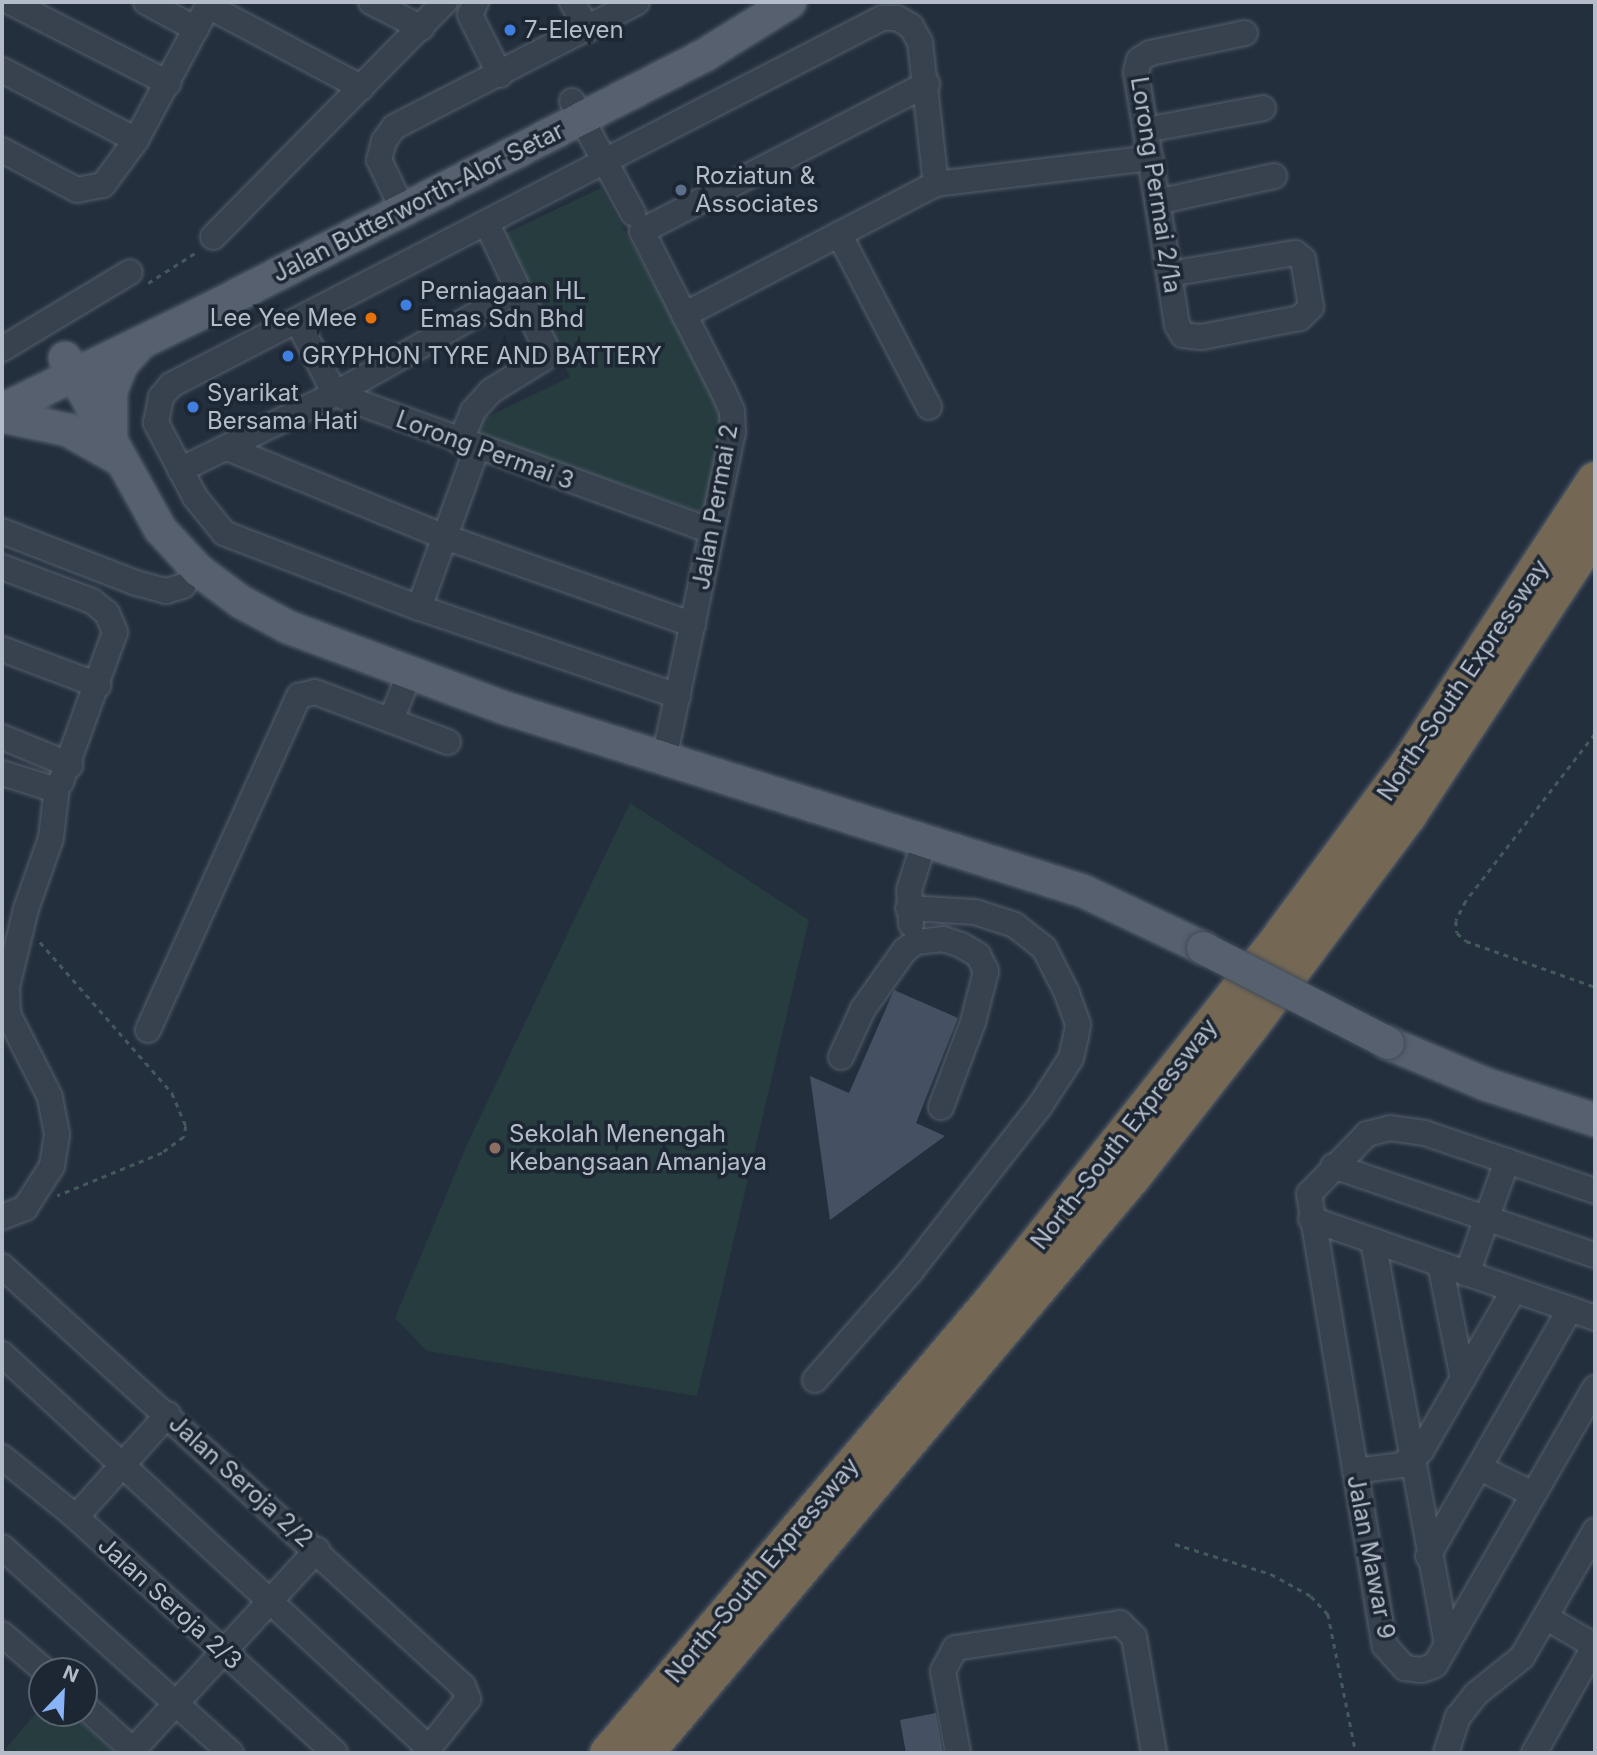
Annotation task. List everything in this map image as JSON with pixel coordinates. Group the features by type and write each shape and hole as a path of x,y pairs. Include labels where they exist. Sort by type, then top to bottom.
{"highway":[{"name":"North–South Expressway","path":"608,1753 995,1297 1283,933 1412,760 1595,480"},
{"name":"North–South Expressway","path":"644,1753 1113,1199 1250,1025 1407,815 1595,530"}],"main road":[{"name":"Jalan Butterworth-Alor Setar","path":"577,110 754,2"},
{"name":"Jalan Butterworth-Alor Setar","path":"2,410 70,366 577,110 705,55 789,2"},
{"name":"Jalan Butterworth-Alor Setar","path":"2,389 141,342 398,202"},
{"path":"120,460 110,434 108,405 122,364 141,342"},
{"path":"70,366 160,529 198,569 231,594 288,627 409,675 664,759 1083,891 1203,948 1388,1043 1485,1084 1595,1120"},
{"path":"2,416 68,430 120,460"}],"street":[{"path":"10,2 168,83"},
{"path":"146,2 196,29"},
{"path":"371,2 422,29"},
{"path":"212,237 422,29 445,2"},
{"path":"476,2 470,15 500,75"},
{"path":"572,2 588,30"},
{"path":"398,202 379,160 384,141 394,127 588,30 637,2"},
{"path":"2,150 77,190 103,185 136,140 209,3 362,88"},
{"path":"678,696 419,608 242,543 211,521 180,470 156,424 161,397 171,385 298,322 882,18 897,18 911,26 920,42 927,84 936,184"},
{"name":"Lorong Permai 2/1a","path":"1169,274 1288,252 1303,259 1312,299 1307,313 1201,337 1183,335 1169,274 1136,72 1139,60 1245,33"},
{"path":"2,70 136,140"},
{"path":"637,222 927,84"},
{"path":"1146,130 1263,108"},
{"name":"Jalan Permai 2","path":"577,110 732,411 733,432 664,759"},
{"path":"684,315 936,184 1150,158"},
{"path":"1157,202 1274,176"},
{"path":"419,608 445,537 468,445 473,411 491,391 543,359 545,346 487,224"},
{"path":"839,234 929,407"},
{"path":"2,349 130,272"},
{"path":"180,470 335,394 518,291"},
{"path":"298,322 335,394"},
{"name":"Lorong Permai 3","path":"335,394 468,445 712,531"},
{"path":"228,448 445,537 693,625"},
{"path":"2,531 136,583 166,591 183,586"},
{"path":"2,567 92,601 107,613 115,632 98,685 60,780 51,838 26,909 7,987 8,1014 50,1097 57,1134 52,1166 25,1208 2,1217"},
{"path":"2,649 98,685"},
{"path":"391,720 409,675"},
{"path":"148,1030 299,695 315,692 448,742"},
{"path":"2,737 60,780"},
{"path":"2,773 60,780"},
{"path":"916,942 908,908 914,868 925,840"},
{"path":"815,1380 911,1271 1040,1106 1071,1058 1076,1037 1078,1024 1067,993 1044,948 1015,925 975,912 908,908"},
{"path":"841,1057 886,973 916,942 943,939 961,945 978,955 986,971 973,1022 941,1107"},
{"name":"Jalan Mawar 9","path":"1595,1191 1425,1133 1390,1128 1367,1134 1333,1166 1309,1194 1311,1219 1385,1646 1405,1668 1422,1670 1435,1665 1595,1388"},
{"path":"1467,1273 1507,1161"},
{"path":"1333,1166 1595,1255"},
{"path":"1311,1219 1595,1318"},
{"path":"1373,1241 1428,1556 1447,1644"},
{"path":"1440,1264 1463,1379"},
{"name":"Jalan Seroja 2/2","path":"3,1271 167,1414 463,1686 468,1699 427,1751"},
{"path":"1355,1471 1412,1460 1430,1440 1514,1290"},
{"path":"1428,1556 1570,1309"},
{"path":"2,1354 270,1601 427,1751"},
{"path":"76,1517 167,1414"},
{"name":"Jalan Seroja 2/3","path":"2,1457 76,1517 335,1753"},
{"path":"1480,1468 1533,1494"},
{"path":"1446,1753 1458,1717 1476,1694 1522,1657 1547,1619 1595,1531"},
{"path":"2,1547 231,1753"},
{"path":"98,1719 134,1752 317,1550"},
{"path":"1534,1753 1588,1675 1595,1645 1547,1619"},
{"path":"958,1753 943,1671 955,1648 1120,1623 1134,1637 1154,1753"},
{"path":"2,1634 29,1657"}],"path":[{"path":"1595,734 1466,901 1456,921 1457,933 1466,941 1595,988"},
{"path":"25,1208 162,1153 184,1137 186,1126 172,1093 110,1026 40,941 26,909"},
{"path":"1175,1544 1271,1574 1311,1597 1328,1614 1356,1753"}],"green space":[{"path":"601,188 728,417 704,513 482,436 475,423 570,377 500,236"},
{"path":"630,803 809,920 697,1396 427,1351 395,1318 469,1140"},
{"path":"28,1722 28,1727 86,1727 115,1753 2,1753"}],"building":[{"path":"894,990 958,1018 916,1123 945,1136 830,1220 810,1076 849,1093"},
{"path":"936,1713 943,1753 906,1753 900,1720"}],"place":[{"name":"7-Eleven","path":"510,30"},
{"name":"Roziatun & Associates","path":"681,190"},
{"name":"Perniagaan HL Emas Sdn Bhd","path":"406,305"},
{"name":"Lee Yee Mee","path":"371,318"},
{"name":"GRYPHON TYRE AND BATTERY","path":"288,356"},
{"name":"Syarikat Bersama Hati","path":"193,407"},
{"name":"Sekolah Menengah Kebangsaan Amanjaya","path":"495,1148"}]}
